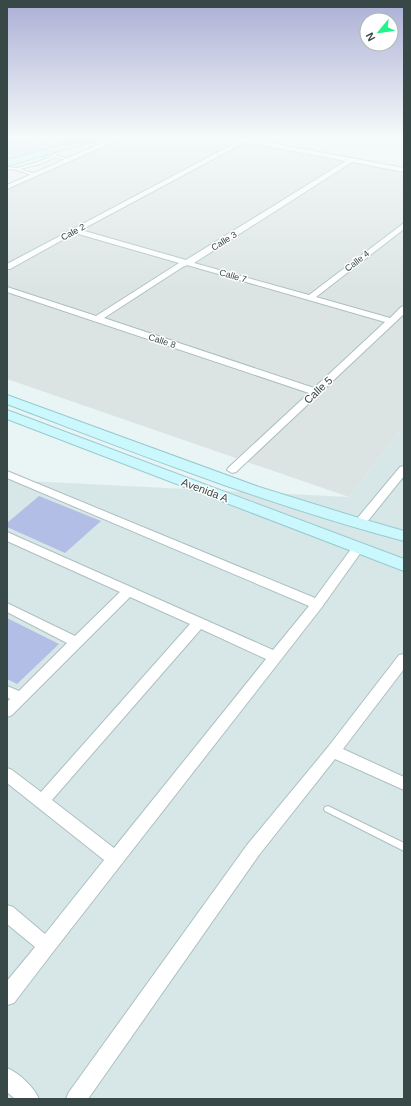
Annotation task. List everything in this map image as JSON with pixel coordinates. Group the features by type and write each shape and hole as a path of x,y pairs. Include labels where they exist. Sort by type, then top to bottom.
{"street":[{"name":"Cale 2","path":"7,267 152,190"},
{"name":"Calle 3","path":"96,319 178,266 194,260 305,190"},
{"name":"Calle 4","path":"310,298 404,225"},
{"name":"Calle 7","path":"75,231 391,321"},
{"name":"Calle 8","path":"7,289 317,392"},
{"name":"Calle 5","path":"232,470 404,309"},
{"name":"Avenida A","path":"7,400 224,480 359,524 404,536"},
{"name":"Avenida A","path":"7,414 404,565"},
{"path":"7,474 317,604"},
{"path":"359,524 402,475"},
{"path":"7,536 275,657"},
{"path":"7,996 317,604 358,548"},
{"path":"7,711 128,591"},
{"path":"7,607 76,642"},
{"path":"42,801 199,623"},
{"path":"76,1099 253,850 333,752 404,659"},
{"path":"7,691 20,698"},
{"path":"333,752 404,784"},
{"path":"7,774 115,859"},
{"path":"7,913 47,946"},
{"path":"7,1078 29,1099"}],"lane":[{"path":"328,808 404,847"}],"shaded area":[{"path":"7,190 404,190 404,426 349,497 7,379"},
{"path":"404,426 404,1099 7,1099 7,480 349,497"},
{"path":"39,496 101,521 65,553 7,527 7,523"},
{"path":"7,618 59,644 17,684 7,679"}]}
